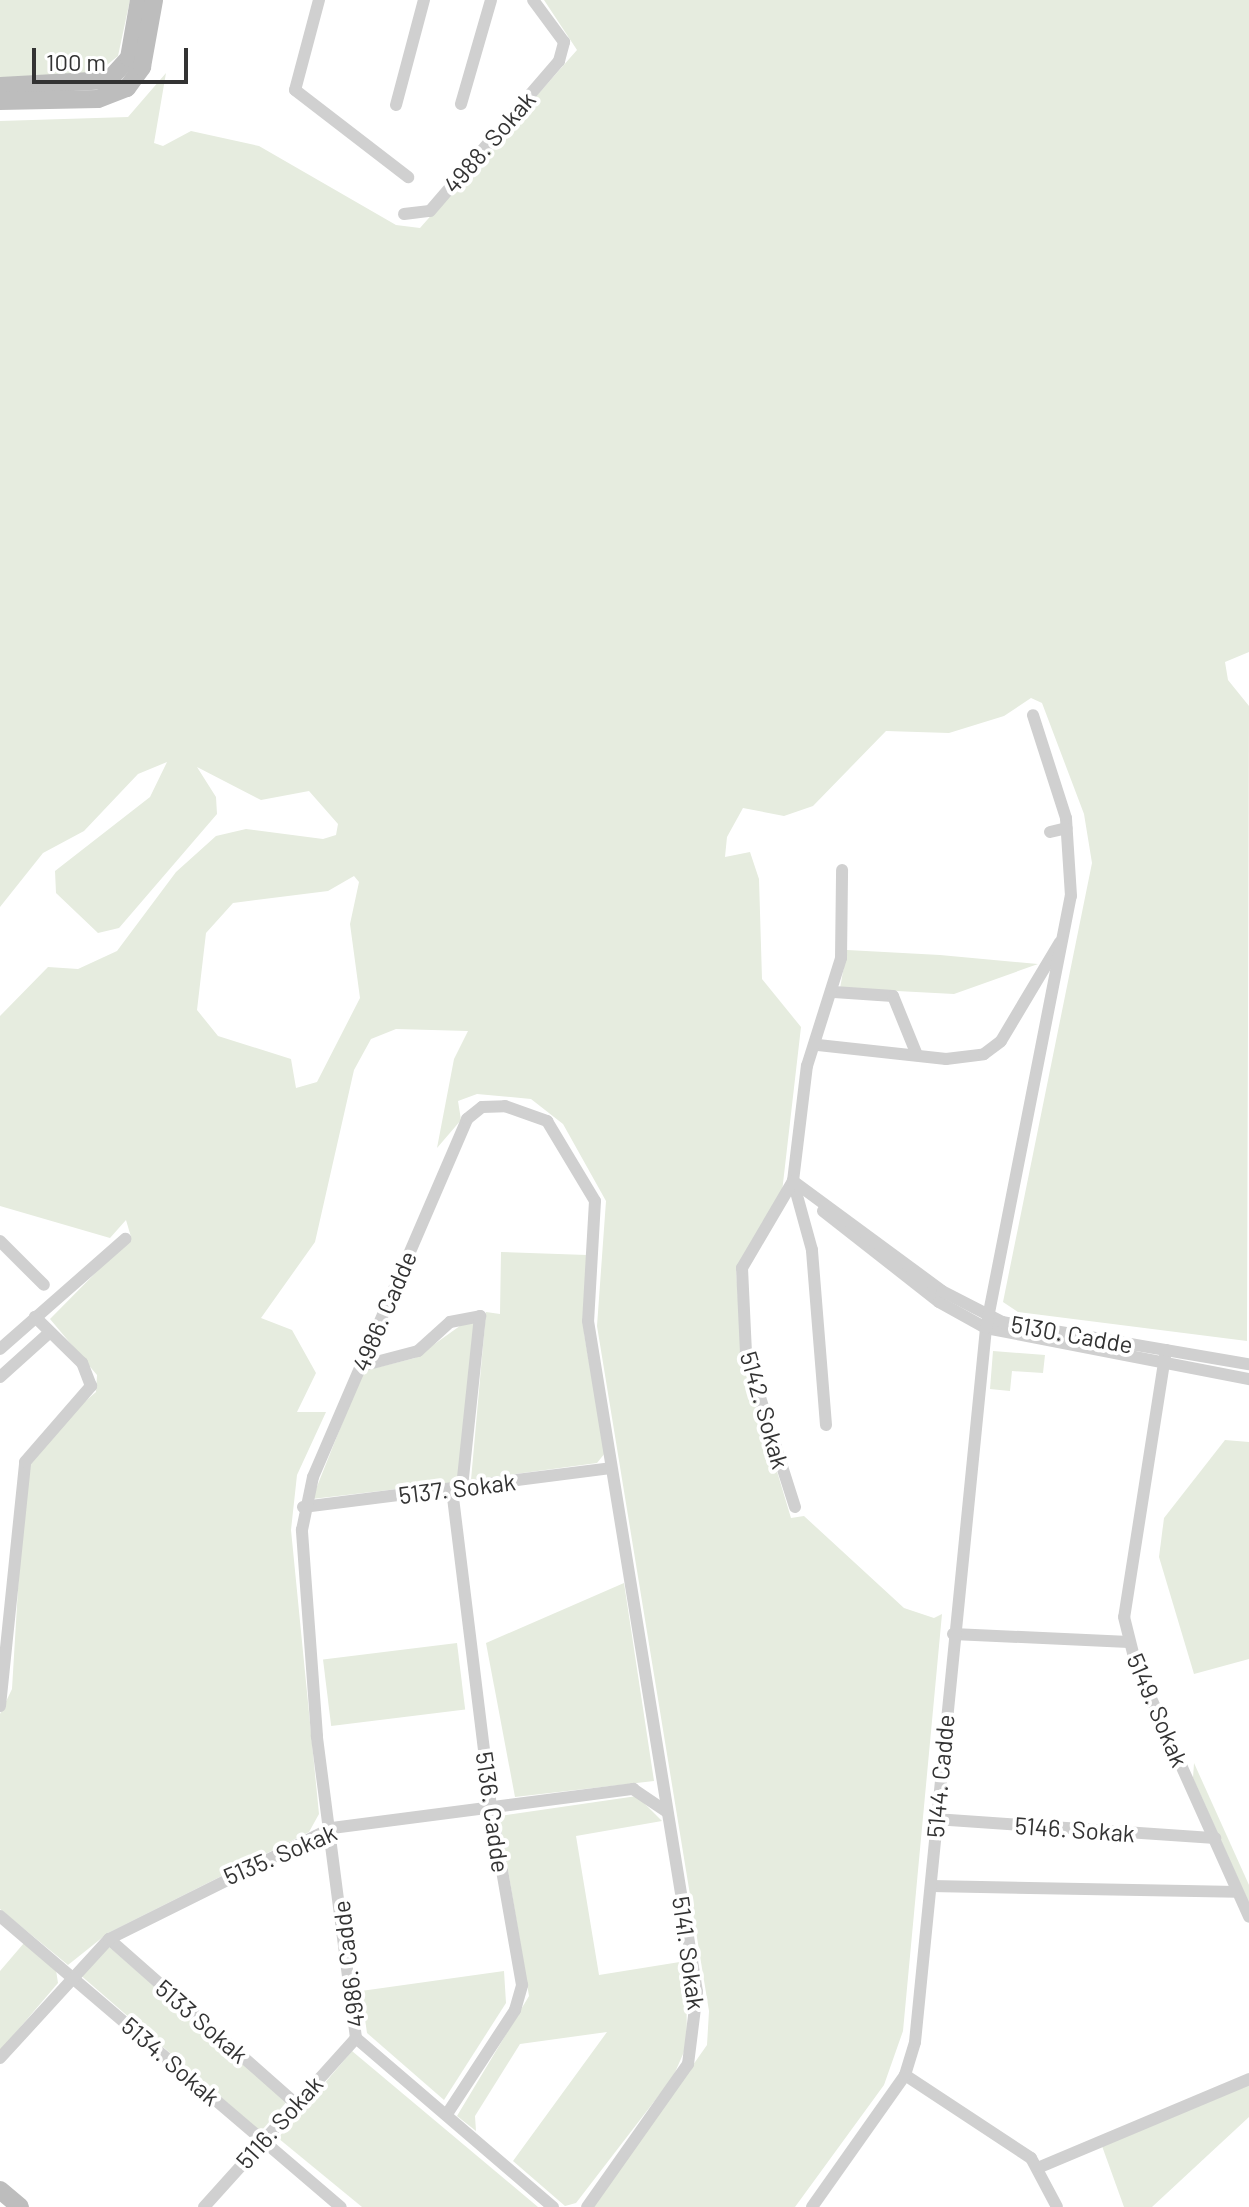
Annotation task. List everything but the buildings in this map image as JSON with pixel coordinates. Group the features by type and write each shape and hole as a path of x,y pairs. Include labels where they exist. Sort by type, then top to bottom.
{"main road":[{"path":"122,81 139,0"},
{"path":"0,101 98,99 142,67 154,0"},
{"path":"0,86 122,81"},
{"path":"0,2190 20,2207"}],"street":[{"path":"319,0 295,90 408,177"},
{"path":"396,105 424,0"},
{"path":"461,104 491,0"},
{"name":"4988. Sokak","path":"404,214 430,211 563,52 533,0"},
{"name":"5144. Cadde","path":"812,2207 905,2075 931,1886 953,1634 988,1322 1066,934 1067,828 1033,715"},
{"path":"1050,832 1067,828"},
{"path":"826,1425 801,1194 793,1181 807,1066 818,1045 834,992 842,870"},
{"path":"818,1045 965,1058 1001,1041 1025,990 1066,934"},
{"path":"834,992 893,996 917,1055"},
{"name":"4986. Cadde","path":"553,2207 356,2038 314,1700 303,1507 467,1119 482,1107 505,1106 547,1121 595,1201 588,1321 666,1811"},
{"name":"5130. Cadde","path":"793,1181 988,1322"},
{"name":"5142. Sokak","path":"793,1181 742,1268 746,1353 795,1507"},
{"name":"5130. Cadde","path":"801,1194 930,1296 988,1322 1166,1356 1249,1379"},
{"path":"0,1349 125,1239"},
{"path":"0,1241 44,1285"},
{"name":"5136. Cadde","path":"361,1366 418,1351 450,1322 480,1316 457,1488 491,1807 520,1996 447,2114"},
{"path":"0,1706 25,1462 91,1386 82,1363 35,1317"},
{"path":"0,1377 50,1332"},
{"name":"5130. Cadde","path":"1166,1356 1249,1364"},
{"name":"5149. Sokak","path":"1166,1356 1124,1617 1129,1642 1249,1917"},
{"name":"5137. Sokak","path":"303,1507 611,1468"},
{"path":"953,1634 1129,1642"},
{"name":"5135. Sokak","path":"0,2058 109,1939 332,1828 633,1789 666,1811"},
{"name":"5141. Sokak","path":"587,2207 667,2097 697,2037 693,1961 666,1811"},
{"name":"5146. Sokak","path":"935,1819 1215,1838"},
{"path":"931,1886 1237,1892"},
{"name":"5134. Sokak","path":"0,1916 341,2207"},
{"name":"5133 Sokak","path":"109,1939 295,2103"},
{"name":"5116. Sokak","path":"204,2207 356,2038"},
{"path":"905,2075 1040,2167 1057,2207"},
{"path":"1040,2167 1249,2079"}],"shaded area":[{"path":"0,0 130,0 118,56 92,77 0,79"},
{"path":"544,0 1249,0 1249,652 1225,662 1228,680 1249,706 1247,1341 1018,1312 1003,1302 1092,863 1084,814 1042,703 1031,698 1004,716 949,733 886,731 813,806 784,816 743,808 727,837 725,857 750,852 759,879 762,979 801,1027 782,1192 736,1270 742,1355 791,1518 804,1516 904,1608 934,1618 942,1614 903,2031 884,2085 795,2207 593,2207 707,2045 709,2011 597,1326 606,1201 563,1124 531,1099 477,1094 458,1101 461,1120 437,1148 454,1059 468,1031 396,1029 371,1039 354,1070 315,1242 261,1318 292,1330 316,1373 297,1412 326,1412 297,1475 291,1530 319,1814 309,1832 108,1933 68,1965 0,1909 0,1714 12,1689 25,1472 39,1441 96,1392 97,1375 50,1319 131,1237 126,1220 110,1238 0,1206 0,1016 48,967 78,969 117,951 176,872 216,836 246,829 323,839 336,835 338,824 309,791 261,800 197,767 216,797 217,814 119,928 98,933 56,893 55,871 150,797 167,762 138,774 84,831 43,853 0,907 0,121 128,117 166,73 154,143 163,146 191,131 259,146 396,225 420,228 577,50","holes":["354,876 359,882 350,924 360,998 317,1082 296,1088 291,1059 218,1036 197,1010 206,933 233,903 328,891"]},
{"path":"847,950 1038,964 954,994 840,988"},
{"path":"501,1252 587,1255 584,1333 605,1453 597,1463 471,1480 486,1312 500,1314"},
{"path":"471,1318 477,1324 457,1482 312,1499 363,1371 415,1358"},
{"path":"993,1351 1045,1355 1043,1373 1012,1371 1010,1391 990,1389"},
{"path":"1225,1440 1249,1442 1249,1659 1194,1674 1159,1557 1164,1518"},
{"path":"624,1583 654,1781 515,1797 486,1643"},
{"path":"457,1643 465,1710 331,1726 323,1659"},
{"path":"1194,1763 1249,1885 1249,1903 1193,1778"},
{"path":"637,1796 662,1821 576,1836 599,1975 686,1961 687,2045 673,2077 576,2203 565,2206 513,2161 607,2032 520,2044 475,2116 476,2131 457,2116 529,1996 499,1816"},
{"path":"24,1943 56,1970 58,1983 0,2051 0,1971"},
{"path":"108,1946 287,2101 261,2132 82,1976"},
{"path":"504,1971 506,2003 444,2100 367,2033 361,1991"},
{"path":"352,2051 538,2207 362,2207 278,2138"},
{"path":"1249,2081 1249,2117 1152,2207 1124,2207 1102,2146"}]}
